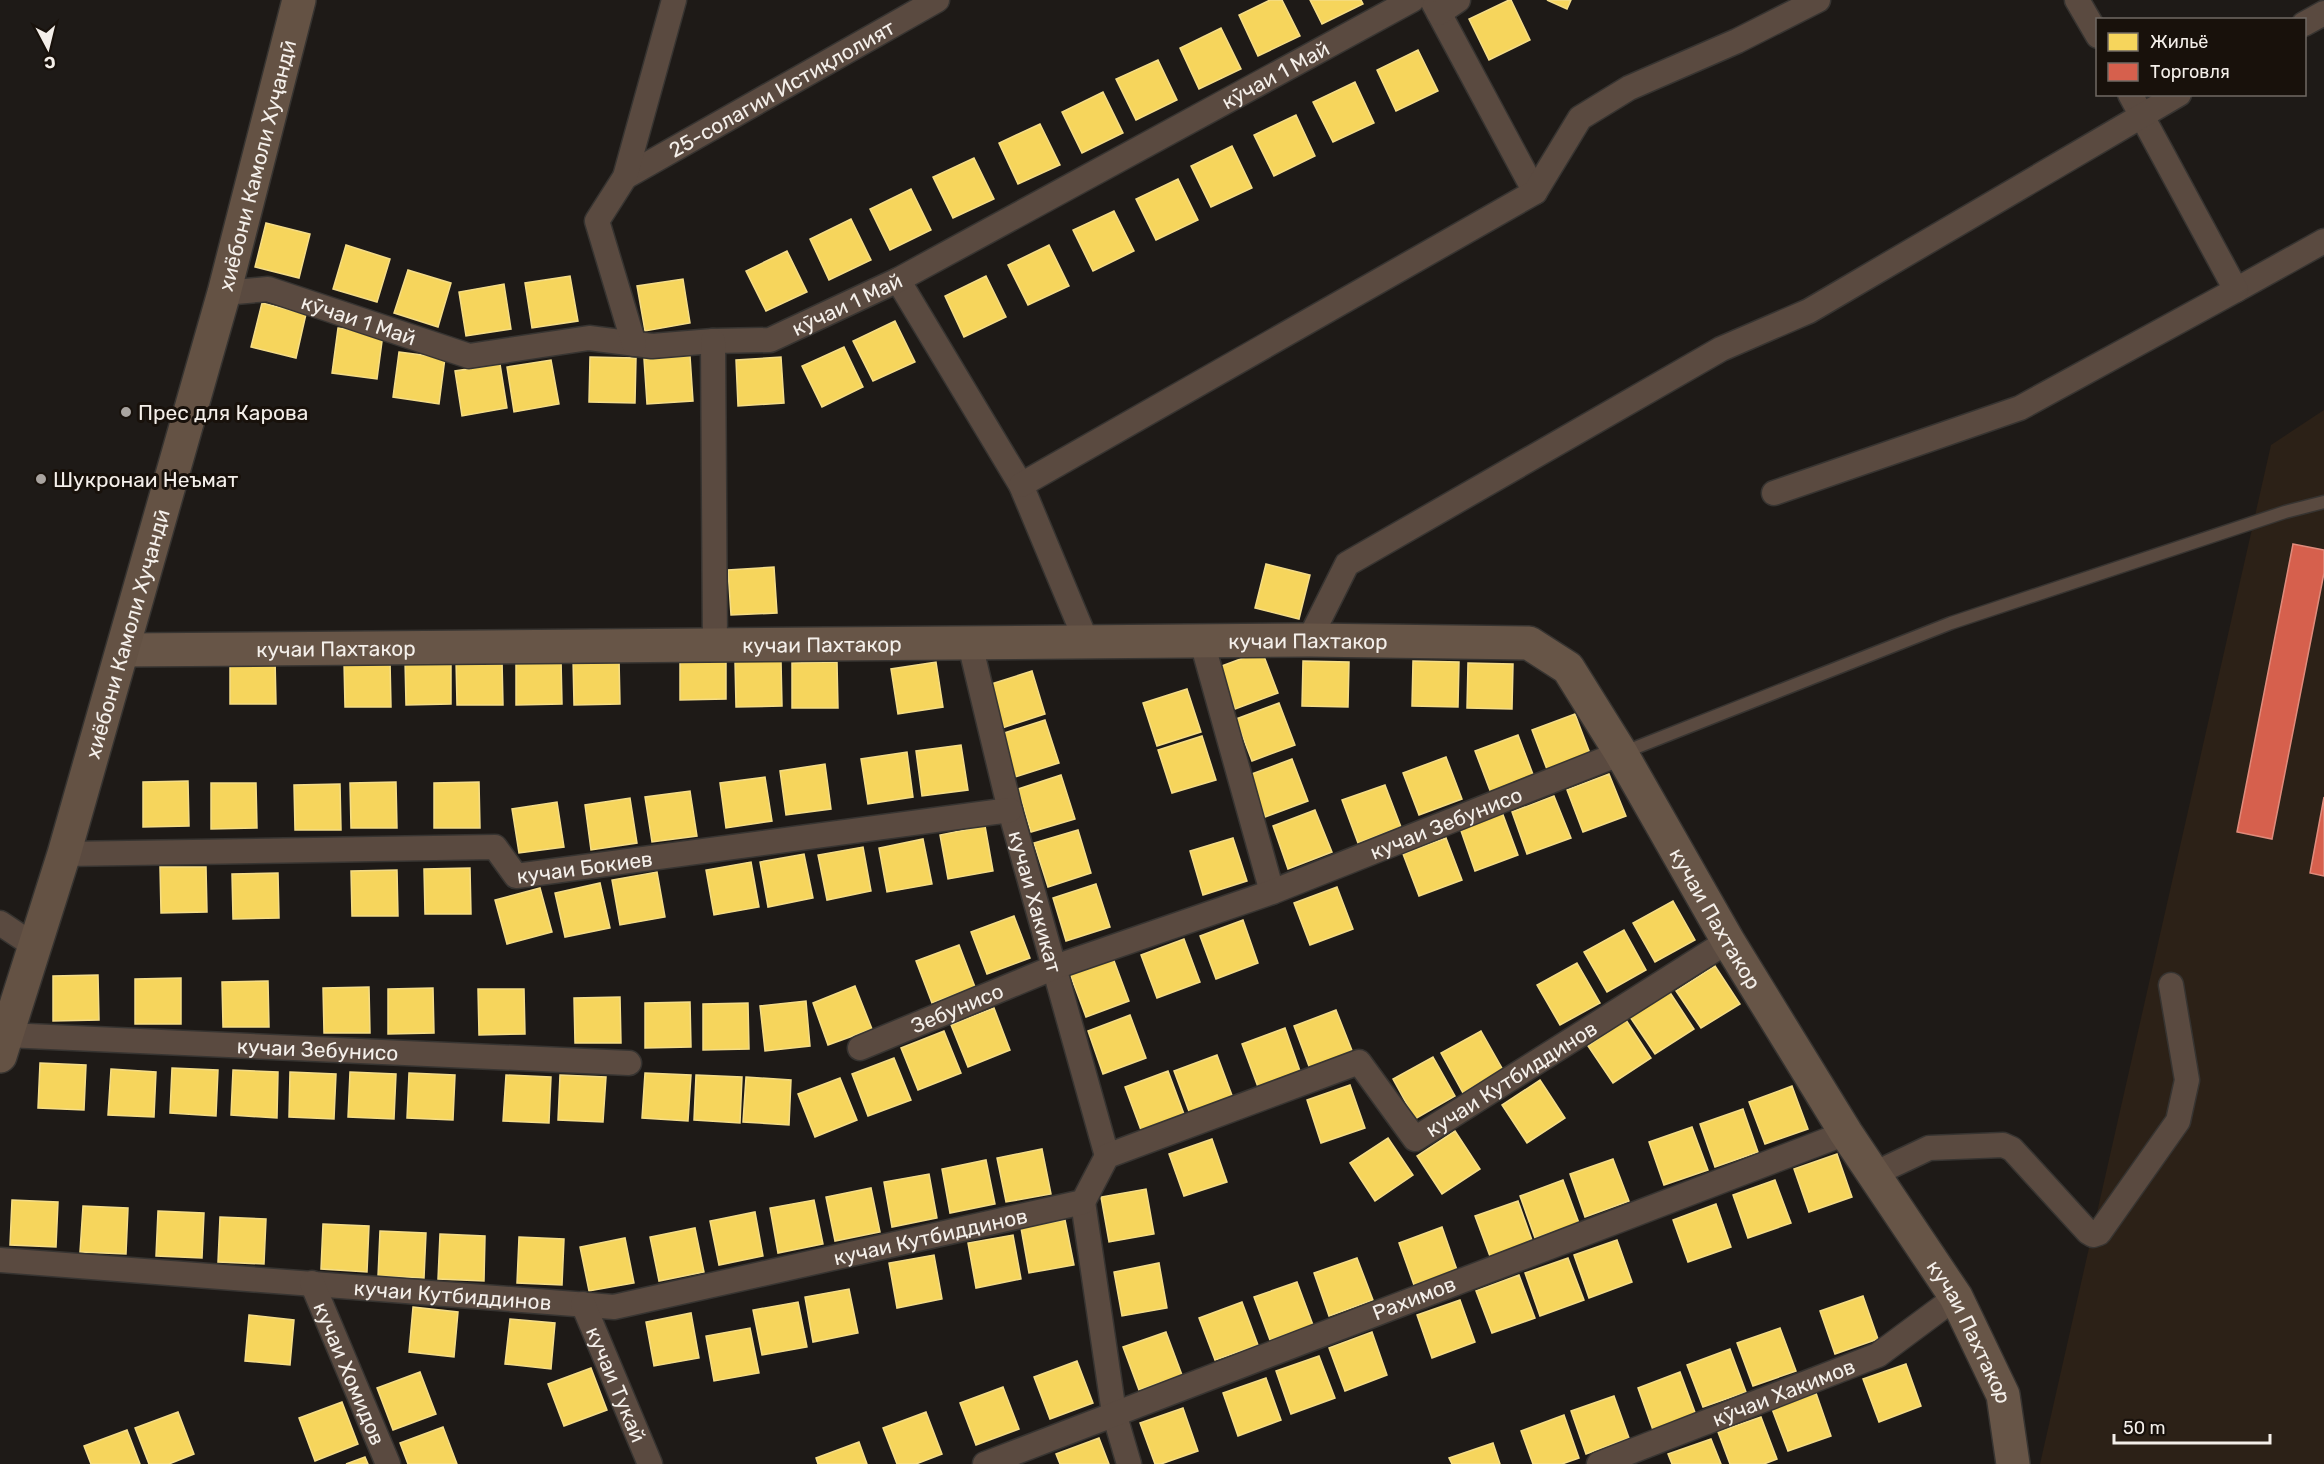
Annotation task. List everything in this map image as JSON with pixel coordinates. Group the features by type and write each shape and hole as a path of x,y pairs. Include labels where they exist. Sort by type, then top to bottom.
{"main road":[{"name":"хиёбони Камоли Хуҷандӣ","path":"3,1046 33,945 64,854 123,650 224,293 299,0"},
{"name":"кучаи Пахтакор","path":"123,650 1309,640 1529,643 1568,668 1622,753 1728,941 1846,1133 1956,1297 2003,1395 2013,1464"}],"street":[{"name":"25-солагии Истиқлолият","path":"634,344 597,221 625,177 674,0"},
{"name":"25-солагии Истиқлолият","path":"625,177 937,0"},
{"name":"кӯчаи 1 Май","path":"224,293 268,289 469,356 589,338 652,346 770,340 898,280 1412,0"},
{"path":"1021,485 1535,192 1580,118 1629,88 1737,41 1818,0"},
{"path":"2077,0 2096,34"},
{"path":"1443,4 1535,192"},
{"path":"2306,23 2324,13"},
{"path":"1309,640 1347,564 1721,349 1809,311 2136,105 2171,96"},
{"path":"2136,105 2236,290"},
{"path":"1774,493 2020,408 2324,241"},
{"path":"898,280 1021,485 1087,643"},
{"path":"713,342 716,646"},
{"path":"1202,642 1272,892"},
{"name":"кучаи Хакикат","path":"970,644 1010,810 1107,1156"},
{"name":"кучаи Зебунисо","path":"1055,967 1272,892 1622,753"},
{"name":"кучаи Бокиев","path":"64,854 495,847 516,876 1010,810"},
{"path":"0,923 33,945"},
{"name":"кучаи Кутбиддинов","path":"1107,1156 1359,1062 1415,1139 1728,941"},
{"name":"Зебунисо","path":"860,1048 1055,967"},
{"path":"1874,1174 1936,1147 2003,1145 2012,1149 2088,1232 2093,1235 2098,1233 2178,1121 2187,1080 2171,986"},
{"name":"кучаи Зебунисо","path":"3,1046 628,1063"},
{"name":"Рахимов","path":"985,1464 1212,1377 1355,1318 1846,1133"},
{"path":"1107,1156 1083,1202 1114,1413 1129,1464"},
{"name":"кучаи Кутбиддинов","path":"0,1260 614,1307 1083,1202"},
{"name":"кучаи Хомидов","path":"312,1283 388,1464"},
{"name":"кӯчаи Хакимов","path":"1599,1464 1878,1355 1956,1297"},
{"name":"кучаи Тукай","path":"583,1304 650,1464"}],"lane":[{"path":"1622,753 1951,623 2285,512 2324,502"}],"shaded area":[{"path":"2324,410 2324,1464 2040,1464 2271,445"}],"building: Жильё":[{"path":"1270,0 1282,0 1300,36 1258,56 1239,15"},
{"path":"1310,0 1361,0 1363,4 1322,24"},
{"path":"1509,0 1530,40 1489,60 1469,19"},
{"path":"1547,0 1571,0 1567,9"},
{"path":"1221,28 1241,69 1199,89 1180,48"},
{"path":"1418,50 1438,91 1396,111 1377,70"},
{"path":"1158,60 1177,100 1136,120 1116,79"},
{"path":"1355,82 1374,123 1333,142 1313,102"},
{"path":"1103,92 1123,133 1082,153 1062,112"},
{"path":"1296,115 1315,156 1274,176 1254,135"},
{"path":"1040,124 1060,165 1018,184 999,143"},
{"path":"1232,146 1252,188 1211,207 1191,166"},
{"path":"974,158 994,199 953,218 933,177"},
{"path":"1178,179 1198,220 1156,240 1136,199"},
{"path":"911,189 931,230 890,250 870,209"},
{"path":"1114,211 1134,251 1093,271 1073,230"},
{"path":"851,219 871,260 829,280 810,239"},
{"path":"266,223 310,234 299,278 255,267"},
{"path":"346,245 390,259 377,302 333,289"},
{"path":"1049,245 1069,286 1028,305 1008,265"},
{"path":"787,251 807,292 766,311 746,271"},
{"path":"408,270 451,283 438,327 394,313"},
{"path":"570,276 578,321 532,328 525,283"},
{"path":"986,276 1006,317 964,337 945,296"},
{"path":"683,279 690,323 645,331 637,286"},
{"path":"504,284 511,329 466,336 459,292"},
{"path":"262,303 306,314 296,358 251,347"},
{"path":"895,321 915,362 873,381 853,341"},
{"path":"338,328 383,334 377,379 332,373"},
{"path":"844,347 863,387 822,407 802,366"},
{"path":"399,352 445,358 439,404 393,397"},
{"path":"690,356 693,401 647,404 644,359"},
{"path":"590,357 636,358 635,403 589,402"},
{"path":"781,357 784,403 738,406 736,360"},
{"path":"551,360 559,404 514,412 507,367"},
{"path":"500,364 507,408 462,416 455,371"},
{"path":"1266,564 1310,575 1299,619 1255,608"},
{"path":"774,567 777,613 731,615 728,570"},
{"path":"1262,651 1278,693 1235,709 1219,667"},
{"path":"726,654 726,699 680,700 680,655"},
{"path":"275,658 276,704 230,704 230,659"},
{"path":"451,659 451,704 406,705 405,660"},
{"path":"561,659 562,704 516,705 516,660"},
{"path":"573,659 619,659 620,704 574,705"},
{"path":"456,660 502,660 503,705 457,705"},
{"path":"390,661 391,707 345,707 344,662"},
{"path":"735,661 781,661 782,706 736,707"},
{"path":"1303,661 1349,662 1348,707 1302,706"},
{"path":"1413,661 1459,662 1458,707 1412,706"},
{"path":"837,662 838,708 792,708 792,663"},
{"path":"936,662 943,707 898,714 891,669"},
{"path":"1468,663 1513,664 1512,709 1467,708"},
{"path":"1032,671 1045,714 1002,728 988,685"},
{"path":"1187,689 1201,732 1157,746 1143,703"},
{"path":"1279,703 1295,745 1252,761 1236,719"},
{"path":"1575,714 1591,756 1548,772 1532,730"},
{"path":"1045,720 1059,763 1015,777 1001,734"},
{"path":"1518,735 1534,777 1491,793 1475,751"},
{"path":"1202,736 1216,780 1172,793 1158,750"},
{"path":"961,745 968,790 922,796 916,751"},
{"path":"907,752 913,797 868,804 861,759"},
{"path":"1446,757 1462,799 1419,815 1403,773"},
{"path":"1292,759 1308,801 1265,817 1249,775"},
{"path":"825,764 831,809 786,815 780,771"},
{"path":"1609,774 1626,816 1583,832 1567,790"},
{"path":"1061,775 1075,819 1031,832 1018,789"},
{"path":"765,777 772,821 726,828 720,783"},
{"path":"188,781 189,826 143,827 143,782"},
{"path":"396,782 397,828 351,828 350,783"},
{"path":"479,782 480,828 434,828 434,783"},
{"path":"211,783 256,783 257,828 211,829"},
{"path":"340,784 341,830 295,830 294,785"},
{"path":"1385,785 1401,827 1358,843 1342,800"},
{"path":"690,791 697,836 652,842 645,797"},
{"path":"1554,796 1571,838 1527,854 1512,812"},
{"path":"630,798 637,843 591,850 585,805"},
{"path":"557,802 564,847 519,853 512,809"},
{"path":"1315,810 1332,852 1288,869 1273,826"},
{"path":"1502,812 1518,855 1475,871 1460,828"},
{"path":"985,826 993,871 948,879 940,835"},
{"path":"1078,830 1091,873 1048,887 1034,843"},
{"path":"1233,838 1247,881 1203,895 1190,851"},
{"path":"1446,838 1462,880 1419,896 1403,854"},
{"path":"923,839 932,884 887,892 879,848"},
{"path":"863,847 871,891 827,900 818,855"},
{"path":"804,854 813,898 768,907 760,862"},
{"path":"751,862 759,907 714,915 706,870"},
{"path":"160,867 206,867 207,912 161,913"},
{"path":"470,868 471,914 425,914 424,869"},
{"path":"397,870 398,916 352,916 351,871"},
{"path":"657,872 665,917 620,925 612,880"},
{"path":"278,873 279,918 233,919 232,874"},
{"path":"600,883 610,928 565,937 555,893"},
{"path":"1096,884 1110,927 1066,941 1053,898"},
{"path":"1337,887 1353,929 1310,945 1294,903"},
{"path":"540,888 552,932 507,944 495,900"},
{"path":"1673,901 1695,940 1655,962 1633,923"},
{"path":"1014,916 1030,958 987,974 971,932"},
{"path":"1243,920 1258,963 1216,979 1200,936"},
{"path":"1624,930 1646,970 1607,992 1584,952"},
{"path":"1184,939 1200,982 1157,998 1141,955"},
{"path":"959,945 975,987 932,1003 916,961"},
{"path":"1113,958 1129,1001 1086,1017 1070,974"},
{"path":"1577,963 1600,1003 1560,1025 1537,985"},
{"path":"1715,966 1740,1004 1701,1028 1676,991"},
{"path":"98,975 99,1020 53,1021 53,976"},
{"path":"181,978 181,1024 135,1024 135,979"},
{"path":"268,981 269,1027 223,1027 222,982"},
{"path":"855,986 872,1029 828,1045 813,1003"},
{"path":"369,987 370,1033 324,1033 323,988"},
{"path":"433,988 434,1033 388,1034 388,989"},
{"path":"478,989 524,989 525,1034 479,1035"},
{"path":"1669,991 1694,1029 1655,1054 1630,1017"},
{"path":"620,997 621,1043 575,1043 574,998"},
{"path":"806,1001 810,1046 765,1051 760,1006"},
{"path":"690,1002 691,1047 645,1048 645,1003"},
{"path":"748,1003 749,1049 703,1050 703,1004"},
{"path":"994,1008 1010,1050 968,1067 951,1025"},
{"path":"1336,1010 1353,1053 1310,1069 1294,1026"},
{"path":"1130,1015 1146,1058 1103,1074 1088,1031"},
{"path":"1626,1020 1651,1058 1613,1083 1588,1046"},
{"path":"1285,1028 1300,1071 1258,1087 1242,1044"},
{"path":"944,1031 961,1073 918,1090 901,1048"},
{"path":"1481,1031 1503,1070 1463,1093 1441,1053"},
{"path":"1217,1055 1233,1098 1190,1114 1174,1071"},
{"path":"1433,1057 1455,1096 1415,1119 1393,1079"},
{"path":"894,1058 911,1100 868,1116 852,1074"},
{"path":"40,1063 86,1065 84,1110 38,1108"},
{"path":"172,1068 218,1070 216,1116 170,1113"},
{"path":"111,1069 156,1072 154,1117 108,1115"},
{"path":"233,1070 278,1072 277,1118 231,1115"},
{"path":"1168,1071 1184,1114 1141,1130 1125,1087"},
{"path":"290,1072 336,1074 334,1119 289,1117"},
{"path":"350,1072 396,1074 394,1119 348,1117"},
{"path":"409,1073 455,1075 453,1120 407,1118"},
{"path":"645,1073 691,1075 688,1121 642,1118"},
{"path":"506,1075 551,1077 549,1123 503,1121"},
{"path":"560,1075 606,1077 603,1122 558,1120"},
{"path":"696,1075 742,1077 740,1123 694,1120"},
{"path":"746,1077 791,1080 789,1125 743,1122"},
{"path":"840,1078 857,1120 815,1137 798,1094"},
{"path":"1540,1080 1565,1118 1527,1143 1502,1105"},
{"path":"1350,1085 1365,1128 1321,1143 1307,1100"},
{"path":"1792,1086 1808,1129 1765,1144 1749,1102"},
{"path":"1743,1109 1758,1152 1715,1167 1700,1124"},
{"path":"1692,1127 1708,1170 1664,1185 1649,1142"},
{"path":"1455,1131 1480,1169 1442,1194 1417,1156"},
{"path":"1388,1138 1413,1175 1375,1201 1350,1163"},
{"path":"1212,1139 1227,1182 1184,1196 1169,1154"},
{"path":"1042,1149 1051,1194 1006,1202 997,1158"},
{"path":"1837,1154 1852,1197 1809,1212 1794,1169"},
{"path":"1613,1159 1629,1201 1585,1217 1570,1174"},
{"path":"986,1160 995,1204 950,1213 942,1169"},
{"path":"929,1174 937,1218 892,1227 884,1182"},
{"path":"1563,1180 1579,1223 1535,1238 1520,1196"},
{"path":"1775,1180 1791,1223 1748,1238 1733,1195"},
{"path":"871,1188 880,1232 835,1241 826,1197"},
{"path":"1146,1189 1154,1234 1109,1242 1101,1197"},
{"path":"12,1200 58,1202 56,1247 10,1245"},
{"path":"814,1200 823,1244 778,1253 770,1208"},
{"path":"1518,1201 1533,1243 1491,1259 1475,1216"},
{"path":"1716,1204 1731,1247 1688,1262 1673,1220"},
{"path":"83,1206 128,1208 126,1254 80,1252"},
{"path":"158,1211 204,1213 202,1258 156,1256"},
{"path":"755,1212 763,1256 719,1265 710,1221"},
{"path":"220,1217 266,1219 264,1264 218,1262"},
{"path":"1065,1220 1074,1265 1029,1273 1021,1228"},
{"path":"323,1224 369,1226 367,1272 321,1269"},
{"path":"1442,1227 1457,1270 1414,1285 1399,1243"},
{"path":"695,1228 704,1272 659,1281 650,1237"},
{"path":"380,1231 426,1233 424,1278 378,1276"},
{"path":"440,1234 485,1236 484,1281 438,1279"},
{"path":"1013,1235 1021,1279 976,1288 968,1243"},
{"path":"519,1237 564,1239 562,1285 517,1283"},
{"path":"625,1238 634,1283 589,1291 580,1247"},
{"path":"1617,1240 1632,1282 1589,1298 1574,1255"},
{"path":"934,1255 942,1299 897,1308 889,1263"},
{"path":"1357,1258 1373,1300 1329,1316 1314,1273"},
{"path":"1568,1258 1584,1300 1540,1316 1525,1273"},
{"path":"1159,1263 1167,1308 1122,1316 1114,1272"},
{"path":"1519,1275 1535,1318 1492,1333 1476,1291"},
{"path":"1297,1282 1313,1325 1270,1340 1254,1297"},
{"path":"849,1289 858,1333 813,1342 805,1297"},
{"path":"1863,1296 1878,1339 1835,1354 1820,1311"},
{"path":"1460,1300 1475,1342 1432,1358 1417,1315"},
{"path":"798,1302 807,1347 762,1355 753,1310"},
{"path":"1242,1302 1258,1345 1215,1360 1199,1318"},
{"path":"413,1307 458,1312 454,1357 409,1352"},
{"path":"691,1313 699,1358 654,1366 646,1322"},
{"path":"249,1315 294,1320 290,1365 245,1361"},
{"path":"510,1319 555,1323 551,1369 505,1364"},
{"path":"750,1328 759,1373 714,1381 706,1336"},
{"path":"1780,1328 1796,1371 1753,1386 1737,1343"},
{"path":"1166,1332 1182,1375 1139,1390 1123,1347"},
{"path":"1372,1332 1387,1375 1345,1391 1329,1348"},
{"path":"1730,1349 1746,1392 1703,1407 1687,1365"},
{"path":"1319,1356 1335,1398 1291,1414 1276,1371"},
{"path":"1077,1361 1093,1403 1050,1419 1034,1377"},
{"path":"1906,1364 1921,1406 1879,1422 1863,1379"},
{"path":"591,1368 607,1410 564,1426 548,1384"},
{"path":"420,1372 436,1414 393,1430 377,1388"},
{"path":"1680,1372 1696,1415 1653,1430 1638,1388"},
{"path":"1266,1378 1281,1420 1238,1436 1223,1393"},
{"path":"1003,1387 1019,1429 976,1445 960,1403"},
{"path":"1816,1393 1831,1436 1788,1451 1772,1409"},
{"path":"1614,1396 1629,1438 1586,1454 1571,1411"},
{"path":"342,1402 358,1444 315,1461 299,1418"},
{"path":"1183,1408 1198,1451 1155,1464 1140,1423"},
{"path":"178,1412 194,1454 169,1464 149,1464 135,1428"},
{"path":"926,1412 942,1454 916,1464 897,1464 883,1428"},
{"path":"1564,1415 1579,1458 1562,1464 1533,1464 1521,1431"},
{"path":"1761,1417 1777,1459 1764,1464 1730,1464 1718,1432"},
{"path":"443,1427 457,1464 408,1464 400,1443"},
{"path":"127,1430 140,1464 91,1464 84,1446"},
{"path":"1099,1438 1109,1464 1060,1464 1056,1454"},
{"path":"1711,1439 1721,1464 1672,1464 1668,1454"},
{"path":"859,1442 867,1464 818,1464 816,1458"},
{"path":"1493,1443 1500,1464 1452,1464 1449,1458"},
{"path":"365,1457 368,1464 346,1464"}],"building: Торговля":[{"path":"2293,544 2324,550 2324,573 2272,839 2237,832"},
{"path":"2324,797 2324,876 2310,873"}],"place":[{"name":"Прес для Карова","path":"126,412"},
{"name":"Шукронаи Неъмат","path":"41,479"}]}
